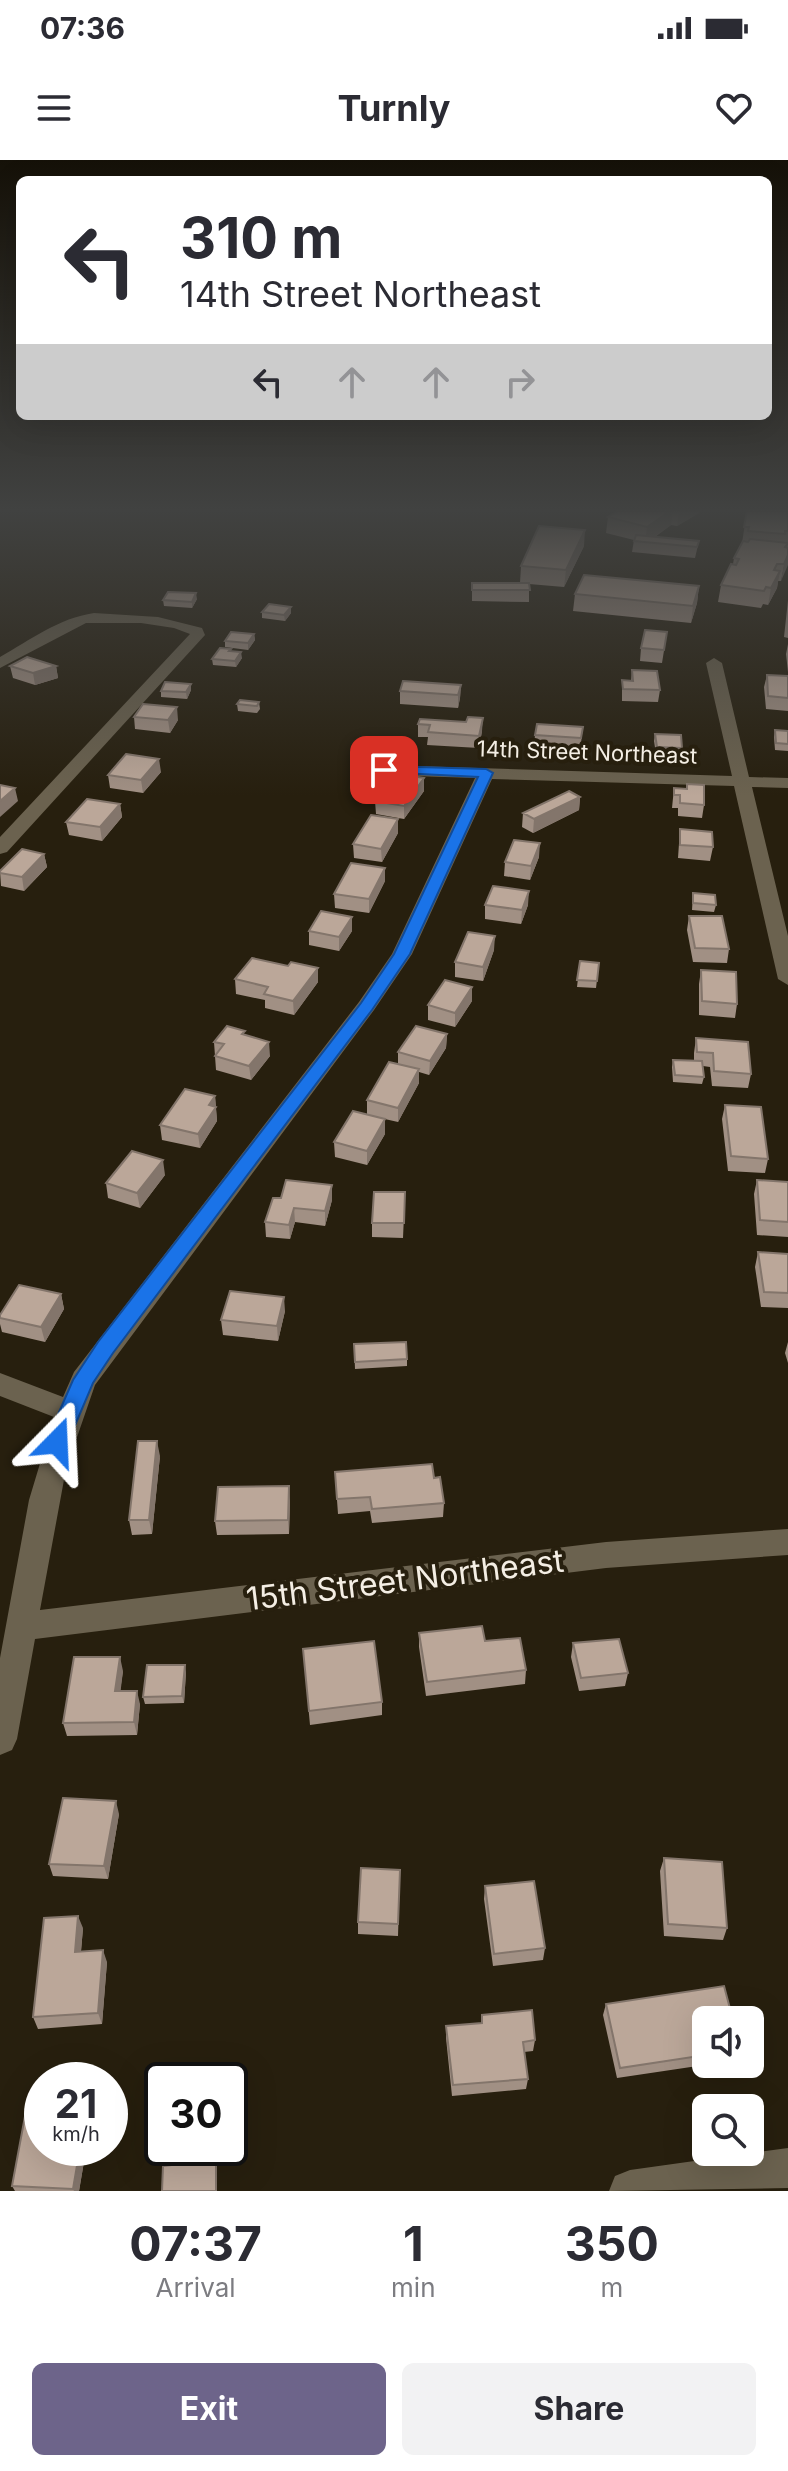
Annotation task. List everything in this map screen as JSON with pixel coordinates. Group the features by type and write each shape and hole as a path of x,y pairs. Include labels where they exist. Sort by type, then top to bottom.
{"street":[{"path":"0,663 84,619 170,624 192,628 198,635 2,845"},
{"path":"714,663 742,781 779,904 788,979"},
{"name":"14th Street Northeast","path":"384,770 788,783"},
{"path":"0,1739 22,1626 36,1529 57,1442 68,1411 106,1348 367,1006 402,954 486,773"},
{"path":"0,1384 68,1411"},
{"name":"15th Street Northeast","path":"22,1626 606,1555 788,1542"},
{"path":"630,2191 788,2168"}],"building":[{"path":"267,606 291,607 284,615 262,612"},
{"path":"645,630 667,632 664,650 641,648"},
{"path":"231,632 254,634 248,643 225,641"},
{"path":"220,648 241,652 235,661 212,659"},
{"path":"27,657 56,666 33,673 10,666"},
{"path":"632,670 657,671 660,690 623,689 622,680 633,681"},
{"path":"767,675 788,676 788,698 768,696"},
{"path":"403,681 461,685 458,695 400,691"},
{"path":"165,682 191,684 186,692 161,691"},
{"path":"240,700 259,702 257,706 237,704"},
{"path":"143,704 177,707 168,720 134,717"},
{"path":"468,717 483,718 479,736 428,732 430,725 418,724 420,719 466,722"},
{"path":"537,724 583,727 581,738 535,735"},
{"path":"775,730 788,731 788,744 776,743"},
{"path":"655,734 681,735 682,748 657,747"},
{"path":"126,754 159,759 141,780 108,775"},
{"path":"412,776 424,778 404,806 375,801 389,782 405,785"},
{"path":"687,784 704,785 704,805 680,803 680,795 674,795 674,788 687,789"},
{"path":"0,785 15,788 0,801"},
{"path":"569,791 580,797 534,819 523,813"},
{"path":"87,799 120,804 100,827 66,822"},
{"path":"371,815 398,819 381,849 353,844"},
{"path":"680,829 712,832 713,847 680,845"},
{"path":"514,840 540,843 531,866 505,862"},
{"path":"22,849 44,854 22,877 0,873 0,871"},
{"path":"351,863 385,868 369,899 334,894"},
{"path":"493,886 529,891 522,910 485,905"},
{"path":"693,893 715,895 716,905 693,903"},
{"path":"321,911 352,917 339,937 309,931"},
{"path":"689,916 722,916 729,949 695,948"},
{"path":"468,932 495,936 483,967 455,962"},
{"path":"252,958 288,966 291,962 318,968 293,1001 264,994 268,987 235,979"},
{"path":"580,961 599,963 597,981 577,980"},
{"path":"701,970 736,972 737,1004 702,1001"},
{"path":"445,980 472,987 455,1013 428,1005"},
{"path":"227,1026 269,1042 249,1066 215,1056 224,1044 214,1042"},
{"path":"416,1026 447,1034 430,1061 398,1052"},
{"path":"696,1038 748,1042 751,1074 714,1071 713,1053 697,1052"},
{"path":"673,1060 702,1061 704,1077 675,1075"},
{"path":"389,1062 419,1069 398,1108 367,1100"},
{"path":"185,1089 215,1096 209,1105 216,1107 198,1134 160,1125"},
{"path":"725,1105 761,1107 768,1159 731,1156"},
{"path":"353,1111 385,1119 367,1151 334,1142"},
{"path":"132,1151 163,1160 137,1193 106,1183"},
{"path":"286,1180 332,1185 325,1211 294,1208 289,1225 265,1222 273,1198 281,1198"},
{"path":"757,1180 788,1182 788,1222 760,1220"},
{"path":"374,1192 405,1192 404,1223 372,1223"},
{"path":"758,1252 788,1254 788,1293 764,1292"},
{"path":"19,1285 61,1294 41,1327 0,1318"},
{"path":"230,1291 284,1297 277,1326 221,1320"},
{"path":"406,1342 407,1359 355,1362 354,1344"},
{"path":"138,1441 157,1441 149,1520 129,1520"},
{"path":"432,1464 434,1478 440,1477 444,1503 372,1509 370,1497 337,1499 335,1472"},
{"path":"289,1486 288,1520 215,1521 218,1487"},
{"path":"482,1626 485,1641 520,1638 526,1670 427,1682 419,1633"},
{"path":"619,1639 628,1673 581,1678 573,1643"},
{"path":"374,1641 382,1702 309,1711 303,1649"},
{"path":"74,1657 120,1657 115,1691 137,1691 134,1722 63,1723"},
{"path":"147,1665 185,1665 182,1696 143,1697"},
{"path":"63,1798 116,1801 104,1866 49,1864"},
{"path":"664,1858 722,1862 727,1928 668,1924"},
{"path":"361,1868 400,1870 398,1924 358,1922"},
{"path":"534,1881 545,1948 494,1954 485,1886"},
{"path":"78,1916 75,1952 103,1950 98,2013 33,2017 44,1918"},
{"path":"724,1986 729,2006 692,2006 692,2057 620,2068 606,2004"},
{"path":"532,2010 535,2040 523,2042 528,2079 453,2085 446,2026 482,2023 482,2015"},
{"path":"24,2122 24,2166 77,2166 73,2189 12,2186"},
{"path":"163,2166 216,2166 216,2191 162,2191"}],"route":[{"path":"57,1442 84,1380 106,1348 367,1006 402,954 486,773 384,770"}]}
